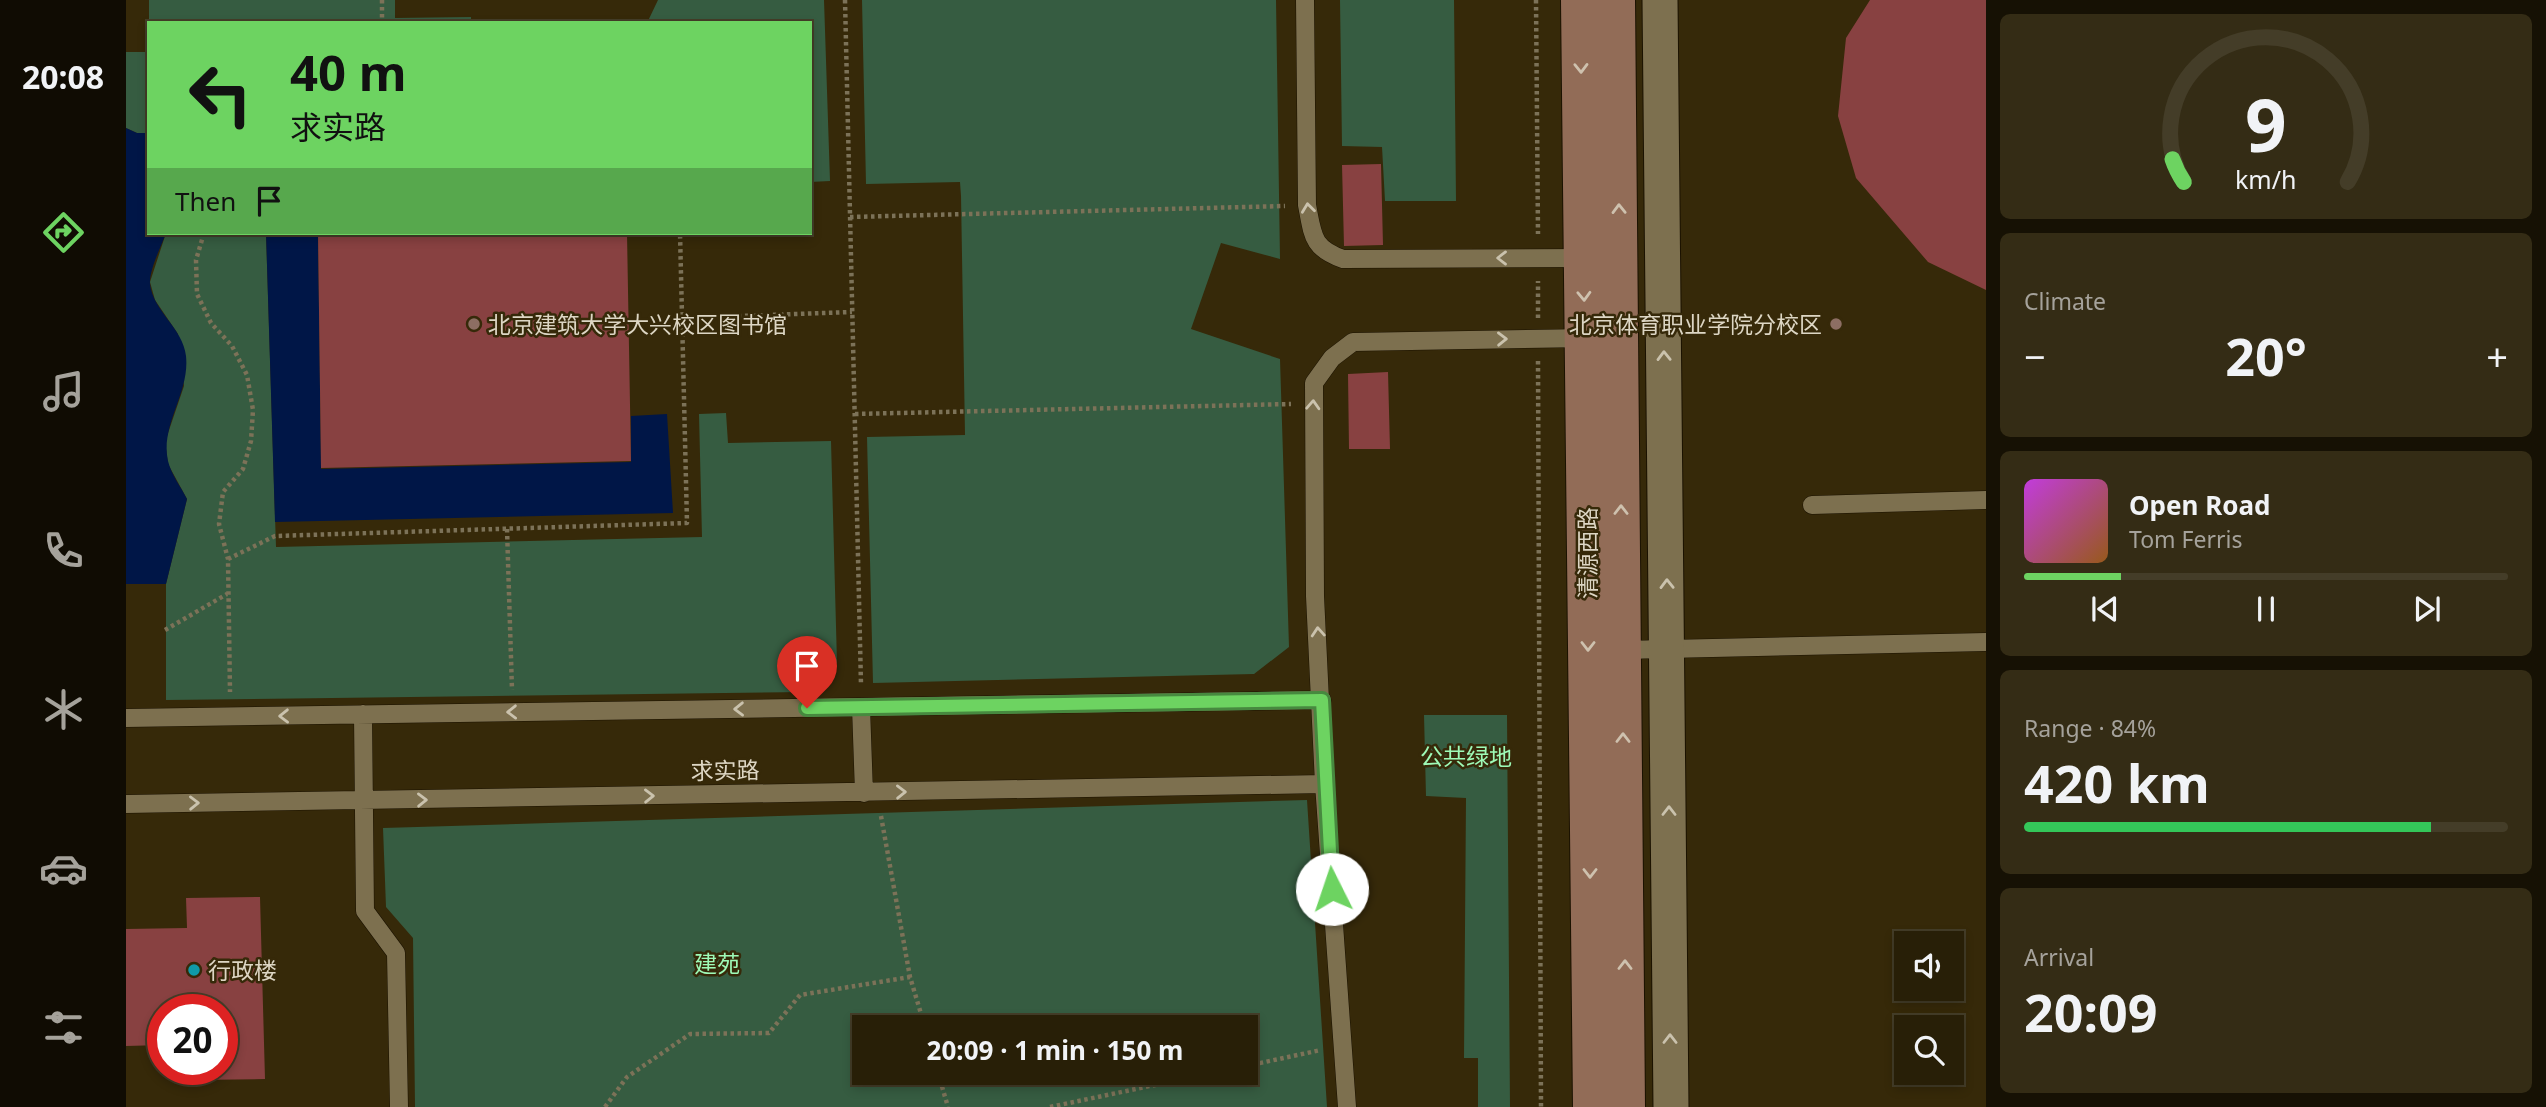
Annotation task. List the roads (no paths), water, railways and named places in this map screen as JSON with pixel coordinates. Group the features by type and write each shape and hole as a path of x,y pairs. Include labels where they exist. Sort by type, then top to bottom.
{"main road":[{"name":"清源西路","path":"1580,0 1601,258 1603,337 1622,650 1626,1107"},
{"name":"清源西路","path":"1601,258 1616,0"},
{"name":"清源西路","path":"1592,1107 1603,337"}],"street":[{"path":"1660,0 1671,1107"}],"lane":[{"path":"1305,0 1307,205 1313,237 1323,252 1343,259 1601,258"},
{"path":"1347,1107 1324,785 1315,596 1314,383 1332,358 1353,342 1603,337"},
{"path":"1812,505 1986,500"},
{"path":"1622,650 1986,642"},
{"path":"126,718 1322,700"},
{"path":"861,707 871,793"},
{"path":"363,715 365,911 396,953 398,1107"},
{"name":"求实路","path":"126,804 1324,785"}],"water":[{"path":"126,128 137,133 147,133 147,235 165,235 153,265 150,284 156,303 180,337 186,356 184,383 171,422 167,448 169,466 187,499 166,584 126,584"},
{"path":"266,235 318,235 321,469 631,462 631,416 667,414 673,513 275,522"}],"place":[{"name":"北京建筑大学大兴校区图书馆","path":"474,324"},
{"name":"北京体育职业学院分校区","path":"1836,324"},
{"name":"行政楼","path":"194,970"}],"park label":[{"name":"公共绿地","path":"1466,756"},
{"name":"建苑","path":"717,963"}]}
